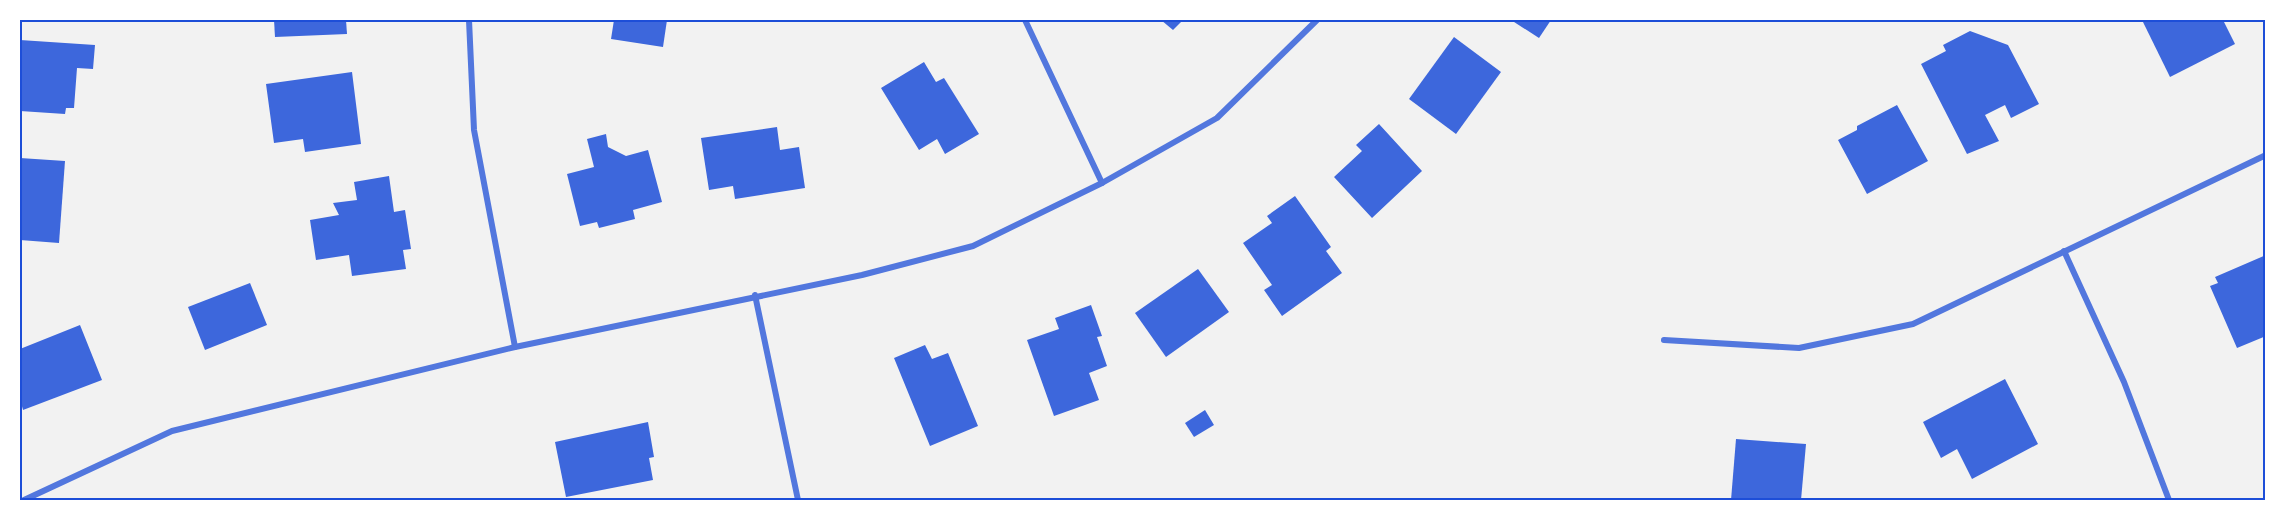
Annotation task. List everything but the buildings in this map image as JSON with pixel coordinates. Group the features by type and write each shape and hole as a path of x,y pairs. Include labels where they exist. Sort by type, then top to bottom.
{"street":[{"path":"469,20 474,130 515,347"},
{"path":"1025,20 1102,183"},
{"path":"24,501 172,431 515,347 755,295 862,275 973,246 1102,183 1217,118 1317,20"},
{"path":"1665,340 1799,348 1912,324 2265,155"},
{"path":"2064,251 2124,382 2169,501"},
{"path":"755,295 798,501"}]}
